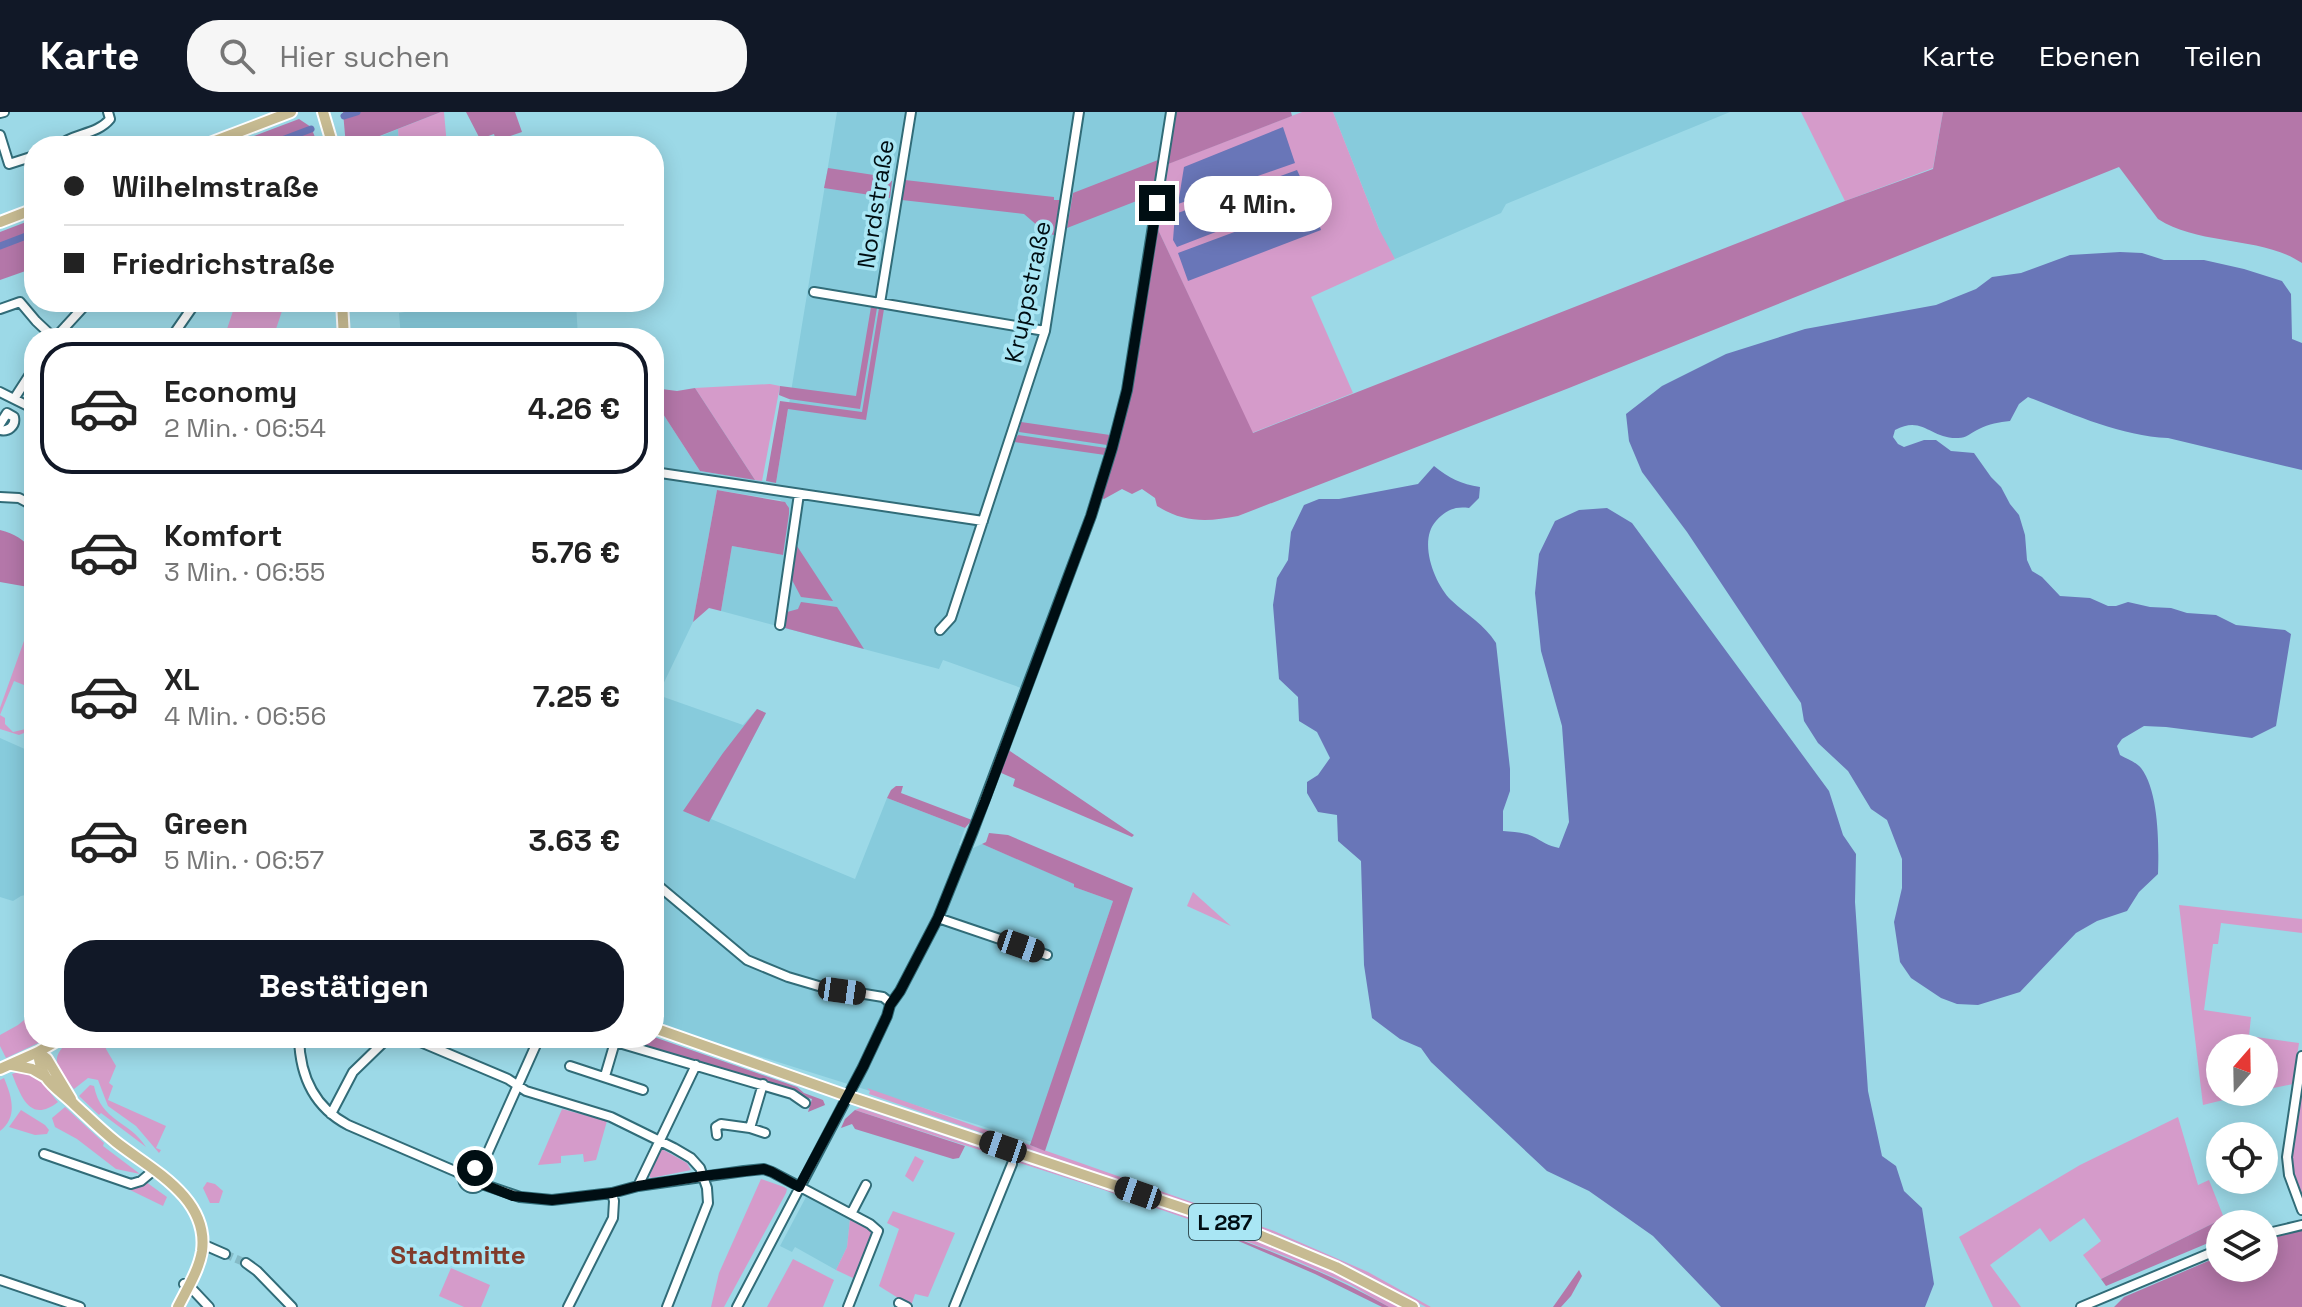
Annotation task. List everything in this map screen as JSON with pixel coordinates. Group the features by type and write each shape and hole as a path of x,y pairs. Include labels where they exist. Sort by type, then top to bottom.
{"main road":[{"path":"228,136 291,112"},
{"path":"323,112 330,136"},
{"path":"0,222 24,213"},
{"name":"L 287","path":"664,1032 1240,1227 1336,1267 1413,1307"},
{"path":"5,1067 45,1048"},
{"path":"50,1074 57,1048"},
{"path":"38,1052 47,1059 53,1087 111,1138 170,1182 189,1203 200,1227 199,1261 175,1307"},
{"path":"5,1067 50,1074"}],"street":[{"path":"77,136 104,127 110,119 108,112"},
{"name":"Nordstraße","path":"880,303 911,112"},
{"name":"Kruppstraße","path":"940,630 951,618 1045,331 1079,112"},
{"path":"737,1307 847,1096 890,1005 938,918 1091,516 1127,390 1171,112"},
{"path":"0,135 9,164 24,159"},
{"name":"Nordstraße","path":"814,292 1045,331"},
{"path":"0,309 20,302 24,307"},
{"path":"28,312 43,328"},
{"path":"63,328 79,312"},
{"path":"14,399 24,384"},
{"path":"0,392 24,404"},
{"path":"664,474 983,521"},
{"path":"780,625 799,494"},
{"path":"0,497 24,501"},
{"path":"664,890 747,960 822,987 883,997 890,1005"},
{"path":"938,918 1047,955"},
{"path":"299,1048 305,1078 312,1092 331,1114 348,1125 464,1175"},
{"path":"331,1114 353,1072 378,1048"},
{"path":"435,1048 506,1078 541,1097 611,1117 660,1140 691,1158 700,1168 708,1203 667,1307"},
{"path":"480,1170 534,1048"},
{"path":"605,1076 613,1048"},
{"path":"636,1048 763,1084 792,1094 805,1103"},
{"path":"2302,1056 2287,1166 2302,1210"},
{"path":"638,1186 696,1065"},
{"path":"570,1066 643,1090"},
{"path":"750,1128 763,1084"},
{"path":"717,1135 716,1127 721,1124 765,1133"},
{"path":"44,1154 131,1184 141,1181 154,1170"},
{"path":"954,1307 1012,1164"},
{"path":"471,1169 480,1170 482,1184 470,1188 464,1182 464,1175 471,1169"},
{"path":"482,1184 513,1196 552,1200 764,1169 878,1231 848,1307"},
{"path":"851,1214 866,1185"},
{"path":"568,1307 613,1218 612,1193"},
{"path":"2278,1231 2302,1225"},
{"path":"200,1242 225,1254"},
{"path":"2081,1307 2206,1255"},
{"path":"249,1266 292,1307"},
{"path":"0,1280 80,1307"},
{"path":"186,1285 209,1307"}],"shaded area":[{"path":"343,112 441,112 380,136 345,136"},
{"path":"444,112 446,136 398,136 398,129"},
{"path":"466,112 515,112 522,132 510,136 478,136"},
{"path":"837,112 1171,112 1146,271 1112,448 1024,689 943,660 939,669 721,611 732,546 783,555 789,511 787,504 780,500 717,490 693,622 664,682 664,415 700,471 776,483"},
{"path":"1171,112 1291,112 1292,116 1163,166"},
{"path":"1302,112 1333,112 1379,229 1395,259 1311,297 1353,393 1252,433 1154,221 1162,166"},
{"path":"1333,112 1730,112 1506,204 1501,213 1395,259 1387,249"},
{"path":"1801,112 1943,112 1933,168 1845,201"},
{"path":"1943,112 2302,112 2302,263 2269,249 2175,228 2158,219 2119,167 1569,388 1238,516 1206,520 1177,516 1157,506 1155,498 1142,489 1132,494 1122,489 1104,499 1100,497 1111,469 1112,448 1127,390 1154,221 1253,433 1933,169"},
{"path":"299,119 311,127 314,136 254,136"},
{"path":"398,129 398,136 381,136"},
{"path":"1158,160 1152,195 1067,228 1073,193"},
{"path":"828,168 887,177 892,181 890,198 824,188"},
{"path":"905,180 1054,197 1054,200 1060,200 1054,235 1046,233 1024,214 902,200"},
{"path":"24,223 24,272 0,280 0,232"},
{"path":"871,307 877,308 860,409 779,395 780,386 856,396"},
{"path":"879,308 884,309 866,420 788,409 776,483 766,481 780,401 862,412"},
{"path":"233,312 282,312 276,328 227,328"},
{"path":"577,312 577,328 400,328 399,313"},
{"path":"780,386 762,481 755,480 695,388"},
{"path":"695,388 755,480 700,471 664,415 664,389"},
{"path":"1021,422 1110,435 1107,445 1019,432"},
{"path":"1018,435 1107,449 1105,455 1014,442"},
{"path":"717,490 785,502 789,514 783,555 732,546 721,611 709,608 693,622"},
{"path":"0,530 24,542 24,586 0,582"},
{"path":"797,546 833,601 801,597 792,580"},
{"path":"801,602 837,607 864,649 785,628 787,612 798,609"},
{"path":"24,641 24,685 14,681 0,715"},
{"path":"664,697 743,725 757,709 766,713 711,819 855,879 887,798 965,828 959,845 971,849 982,844 1075,884 1074,887 1113,901 1032,1142 664,1026"},
{"path":"757,709 766,713 709,822 683,811 723,753"},
{"path":"0,715 13,732 24,729 24,733 19,735 0,729"},
{"path":"0,738 24,749 24,895 13,901 0,897"},
{"path":"1007,749 1134,835 1132,837 1013,786 1015,779 999,772"},
{"path":"896,786 903,786 901,793 972,820 965,828 887,798"},
{"path":"989,833 1008,835 1133,888 1045,1151 1030,1145 1113,901 1074,887 1074,884 982,844"},
{"path":"1193,892 1231,926 1187,906"},
{"path":"2179,905 2302,919 2302,933 2221,923 2218,944 2213,944 2204,1010 2251,1017 2249,1034 2206,1034 2206,1104 2203,1105"},
{"path":"24,1020 24,1048 28,1048 6,1058 0,1046 0,1035"},
{"path":"664,1040 797,1087 823,1100 825,1105 808,1112 812,1099 643,1048 664,1048"},
{"path":"2278,1040 2299,1043 2293,1084 2278,1087"},
{"path":"62,1048 106,1048 116,1066 109,1083 113,1086 108,1100 166,1126 156,1148 161,1150 159,1153 136,1126 108,1106 98,1080 88,1078 74,1089 57,1063"},
{"path":"21,1071 37,1079 58,1102 40,1110 28,1104 12,1074"},
{"path":"4,1078 12,1106 9,1119 0,1131 0,1080"},
{"path":"2302,1082 2302,1198 2292,1170 2291,1153"},
{"path":"90,1085 94,1086 109,1114 146,1147 101,1113 99,1115 79,1096"},
{"path":"867,1088 1274,1231 1368,1272 1431,1307 1348,1265 1278,1235 869,1094"},
{"path":"65,1107 104,1143 103,1146 140,1174 116,1169 77,1139 55,1127 52,1118"},
{"path":"860,1108 1251,1238 1350,1279 1402,1307 1389,1307 1351,1285 1290,1258 1188,1219 855,1110"},
{"path":"562,1109 607,1121 596,1160 584,1162 583,1154 561,1156 561,1163 538,1165"},
{"path":"21,1110 45,1125 49,1130 47,1134 35,1135 9,1127"},
{"path":"855,1110 965,1146 959,1158 953,1159 855,1129 852,1124 841,1128"},
{"path":"2178,1117 2198,1185 2206,1181 2206,1194 2215,1194 2221,1210 2206,1210 2206,1227 2101,1279 2083,1255 2101,1241 2084,1218 2050,1242 2040,1228 1990,1265 2021,1307 1993,1307 1959,1237 2080,1165"},
{"path":"662,1149 687,1163 691,1170 651,1178 647,1174"},
{"path":"915,1156 924,1161 913,1182 905,1176"},
{"path":"761,1179 784,1187 786,1193 724,1307 711,1307 719,1273"},
{"path":"146,1182 167,1197 163,1206 128,1189 129,1186"},
{"path":"207,1182 223,1191 219,1203 210,1203 203,1188"},
{"path":"806,1197 850,1219 847,1247 836,1270 795,1247 792,1252 780,1246"},
{"path":"893,1211 955,1233 928,1297 915,1294 911,1306 879,1286 899,1229 887,1223"},
{"path":"850,1219 873,1231 855,1279 836,1270 847,1247"},
{"path":"1206,1227 1299,1263 1389,1307 1382,1307"},
{"path":"2206,1227 2206,1244 2106,1286 2101,1279"},
{"path":"2302,1229 2302,1307 2114,1307 2124,1297 2206,1262 2206,1282 2278,1282 2278,1237"},
{"path":"793,1259 834,1280 823,1307 767,1307"},
{"path":"451,1268 490,1285 481,1307 464,1307 439,1296"},
{"path":"1579,1270 1582,1276 1571,1296 1561,1307 1553,1307"}],"water":[{"path":"1283,127 1295,163 1178,204 1184,167"},
{"path":"1297,170 1309,196 1177,247 1173,240 1175,214"},
{"path":"1312,203 1321,230 1188,281 1178,253"},
{"path":"2142,253 2164,260 2204,260 2282,281 2291,294 2292,339 2302,343 2302,470 2168,438 2114,429 2028,397 2019,404 2010,421 1987,426 1963,438 1939,435 1912,425 1895,430 1893,437 1904,447 1924,440 1936,440 1951,451 1974,453 2019,515 2032,571 2060,596 2090,598 2108,606 2128,602 2216,615 2236,625 2285,630 2291,634 2276,726 2252,738 2144,726 2122,739 2117,746 2120,755 2141,768 2155,804 2158,874 2139,892 2127,911 2097,921 2076,933 2020,992 1978,1005 1957,1004 1941,998 1911,978 1900,962 1894,922 1902,888 1902,859 1887,820 1871,809 1848,771 1818,743 1804,721 1801,703 1687,532 1642,472 1629,441 1626,414 1662,386 1726,354 1805,329 1936,305 1976,289 1992,277 2021,273 2070,255"},
{"path":"1434,466 1456,480 1480,487 1479,498 1469,508 1451,510 1436,521 1428,539 1428,550 1434,573 1445,593 1496,643 1510,769 1510,791 1503,811 1503,831 1529,835 1559,848 1569,822 1562,726 1541,651 1535,593 1539,554 1555,521 1579,510 1607,508 1632,523 1829,791 1843,835 1856,854 1855,902 1868,1091 1882,1156 1896,1166 1904,1191 1922,1208 1934,1284 1925,1307 1721,1307 1653,1236 1589,1191 1547,1171 1431,1062 1421,1048 1400,1039 1372,1018 1364,965 1361,861 1338,841 1337,815 1318,812 1307,793 1307,782 1318,775 1330,758 1317,732 1299,721 1298,697 1279,679 1273,605 1277,578 1288,560 1291,532 1304,505 1319,499 1339,499 1418,484"}],"waterway":[{"path":"344,116 357,112"},
{"path":"292,136 311,129"},
{"path":"0,246 24,237"}],"tunnel":[{"path":"225,1254 246,1263"}],"district":[{"name":"Stadtmitte","path":"458,1255"}],"route":[{"path":"475,1168 482,1174 482,1184 530,1199 584,1197 753,1169 772,1172 799,1187 863,1067 890,1005 938,918 1091,516 1127,390 1157,203"}]}
